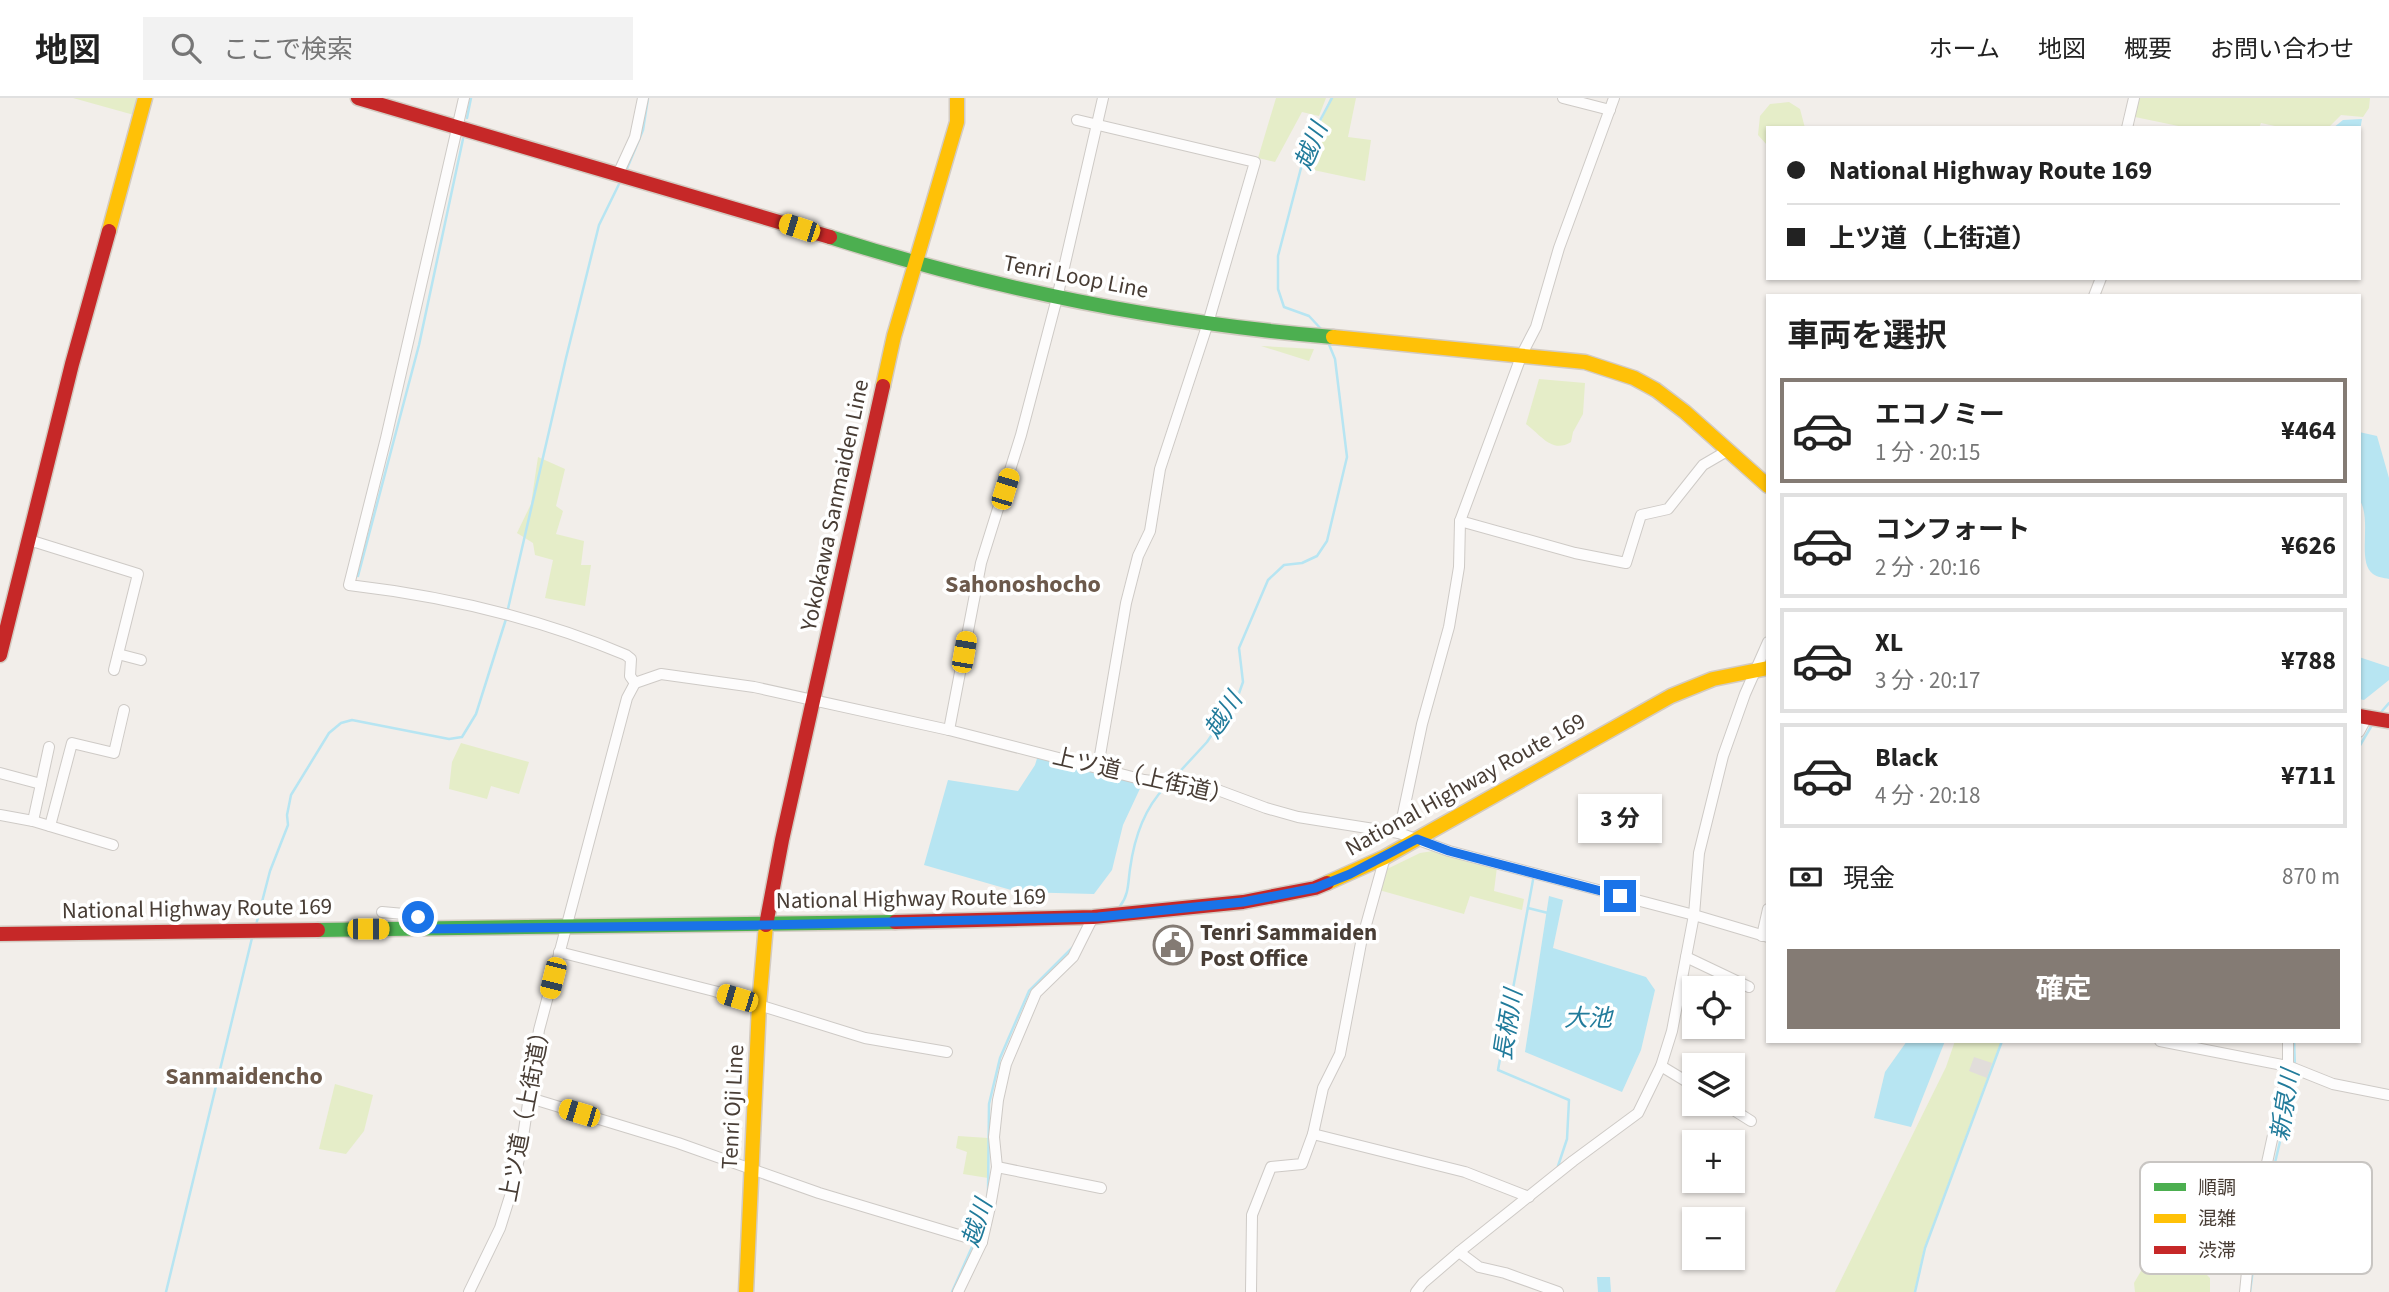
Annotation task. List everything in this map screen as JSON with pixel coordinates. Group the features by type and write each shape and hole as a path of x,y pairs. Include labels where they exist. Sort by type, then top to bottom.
{"main road":[{"path":"0,655 72,364 145,98"},
{"name":"Tenri Loop Line","path":"358,98 753,213 914,264 1057,298 1208,323 1316,337 1522,354 1585,362 1634,377 1685,412 1766,484"},
{"name":"Yokokawa Sanmaiden Line","path":"766,925 782,840 891,348 957,122 957,98"},
{"name":"National Highway Route 169","path":"0,934 766,925 1093,917 1243,902 1315,888 1350,874 1385,857 1671,696 1713,679 1761,669"},
{"path":"2363,717 2389,721"},
{"name":"Tenri Oji Line","path":"746,1292 766,925"}],"street":[{"path":"464,98 386,438 349,584 478,608 565,630 626,655 631,659 630,676 635,683"},
{"path":"618,174 635,137 643,98"},
{"path":"949,730 981,563 1021,435 1057,298 1103,98"},
{"path":"1563,98 1610,110"},
{"path":"1399,833 1422,724 1449,627 1459,568 1460,521 1522,354 1536,327 1559,248 1614,98"},
{"path":"2127,126 2134,98"},
{"path":"1077,120 1255,162 1208,323 1160,469 1150,531 1138,556 1129,591 1098,767"},
{"path":"1460,521 1575,553 1626,563 1642,515 1668,509 1703,465 1727,451"},
{"path":"29,540 138,574 114,670"},
{"path":"1416,1292 1460,1252 1638,1113 1661,1066 1672,1031 1694,915 1699,853 1723,756 1761,669 1766,650"},
{"path":"118,654 141,660"},
{"name":"上ツ道（上街道）","path":"469,1292 500,1228 511,1193 530,1098 539,1030 627,698 635,683 661,674 815,699 1144,780 1215,789 1298,817 1399,833 1449,851 1765,936"},
{"path":"50,826 72,743 114,752 124,710"},
{"path":"33,821 49,747"},
{"path":"0,773 41,785"},
{"path":"0,815 33,821 113,845"},
{"path":"1251,1292 1252,1215 1271,1167 1302,1164 1323,1088 1340,1054 1361,943 1385,857"},
{"path":"382,912 415,915 420,921 420,929"},
{"path":"958,1292 982,1242 997,1167 998,1100 1006,1064 1036,993 1073,957 1093,917"},
{"path":"559,952 714,991 865,1038 947,1052"},
{"path":"1686,957 1749,987"},
{"path":"2170,1043 2288,1066 2333,1084 2389,1095"},
{"path":"2267,1162 2288,1066 2288,1043"},
{"path":"1661,1066 1682,1079"},
{"path":"530,1098 678,1143 752,1171 982,1242"},
{"path":"1743,1116 1751,1121"},
{"path":"1312,1134 1465,1172 1529,1198"},
{"path":"997,1167 1101,1188"},
{"path":"1460,1252 1479,1266 1558,1292"},
{"path":"2245,1292 2247,1274"}],"green space":[{"path":"73,98 138,98 134,115"},
{"path":"1276,98 1326,98 1319,116 1302,112 1275,162 1258,158"},
{"path":"1330,98 1356,98 1348,137 1371,140 1365,181 1304,168"},
{"path":"2139,98 2370,98 2369,108 2363,117 2341,115 2330,126 2275,126 2261,123 2260,126 2178,126 2135,117"},
{"path":"1789,102 1800,109 1804,126 1766,126 1766,144 1758,135 1760,116 1770,104"},
{"path":"1261,346 1314,349 1309,361"},
{"path":"1539,379 1585,383 1583,414 1573,432 1571,442 1558,446 1547,442 1526,424"},
{"path":"538,457 565,469 556,506 563,511 556,534 584,541 581,565 591,565 585,606 545,598 553,560 535,555 533,543 517,533 531,504"},
{"path":"461,743 529,762 519,794 491,786 487,799 449,789 452,762"},
{"path":"1433,851 1497,867 1494,891 1524,899 1522,910 1470,896 1464,914 1379,890 1385,870 1420,853"},
{"path":"1954,1043 2000,1043 1924,1248 1914,1292 1835,1292 1946,1067"},
{"path":"335,1084 373,1095 364,1131 346,1154 319,1149"},
{"path":"958,1136 988,1138 988,1178 963,1174 967,1152 956,1148"},
{"path":"2140,1273 2206,1274 2210,1278 2210,1292 2135,1292 2134,1283"}],"shaded area":[{"path":"1974,1057 1992,1063 1987,1078 1969,1071"}],"water":[{"path":"2362,119 2361,126 2336,126 2343,120"},
{"path":"2361,432 2377,436 2389,478 2389,579 2373,574 2368,568"},
{"path":"2361,658 2389,667 2389,680 2364,700 2361,699"},
{"path":"1039,752 1144,780 1123,825 1112,870 1094,894 1018,892 924,865 948,780 1018,791 1035,765"},
{"name":"大池","path":"1549,896 1563,900 1553,948 1646,977 1655,990 1641,1050 1622,1092 1525,1052"},
{"path":"1906,1043 1944,1043 1911,1127 1874,1118 1885,1072"},
{"path":"1597,1277 1610,1277 1611,1292 1598,1292"}],"waterway":[{"path":"467,118 471,98"},
{"path":"626,171 643,130 648,98"},
{"name":"越川","path":"1322,330 1309,316 1284,307 1278,289 1278,256 1307,145 1332,98"},
{"path":"358,576 419,345 463,139"},
{"path":"507,613 599,225 621,180"},
{"name":"越川","path":"1172,780 1207,742 1238,696 1243,682 1239,648 1268,580 1284,565 1302,563 1317,556 1327,541 1347,457 1335,359 1328,342"},
{"path":"256,925 270,871 288,825 291,795 329,733 341,723 352,720 449,739 462,737 476,714 506,619"},
{"path":"2382,711 2389,703"},
{"path":"2361,744 2372,725"},
{"name":"越川","path":"1120,906 1127,893 1132,858 1141,825 1151,805 1165,787"},
{"name":"長柄川","path":"1533,880 1498,1070 1569,1100 1567,1139 1558,1166"},
{"path":"1528,908 1548,913"},
{"path":"166,1292 252,938"},
{"name":"越川","path":"988,1195 989,1104 1000,1058 1029,991 1073,947"},
{"path":"1915,1292 1925,1248 2001,1043"},
{"name":"新泉川","path":"2294,1043 2295,1066"},
{"name":"新泉川","path":"2275,1162 2294,1072"},
{"name":"越川","path":"952,1292 972,1247 985,1208"},
{"name":"新泉川","path":"2250,1292 2252,1274"}],"traffic: fast":[{"path":"830,237 953,273 1078,301 1205,323 1333,337"},
{"path":"318,930 895,922"}],"traffic: slow":[{"path":"109,231 145,98"},
{"path":"883,386 894,336 957,122 957,98"},
{"path":"1333,337 1585,362 1634,378 1656,390 1685,412 1766,484"},
{"path":"1327,883 1385,857 1671,696 1713,679 1766,668"},
{"path":"746,1292 759,1005 766,925"}],"traffic: jam":[{"path":"358,98 830,237"},
{"path":"0,655 72,364 109,231"},
{"path":"766,925 782,840 883,386"},
{"path":"2361,716 2389,721"},
{"path":"895,922 1093,917 1243,902 1315,888 1327,883"},
{"path":"0,934 318,930"}],"place":[{"name":"Tenri Sammaiden Post Office","path":"1173,945"}],"district":[{"name":"Sahonoshocho","path":"1023,584"},
{"name":"Sanmaidencho","path":"244,1076"}],"route":[{"path":"418,917 420,929 766,925 1098,917 1243,902 1315,888 1350,874 1417,839 1449,851 1620,896"}]}
